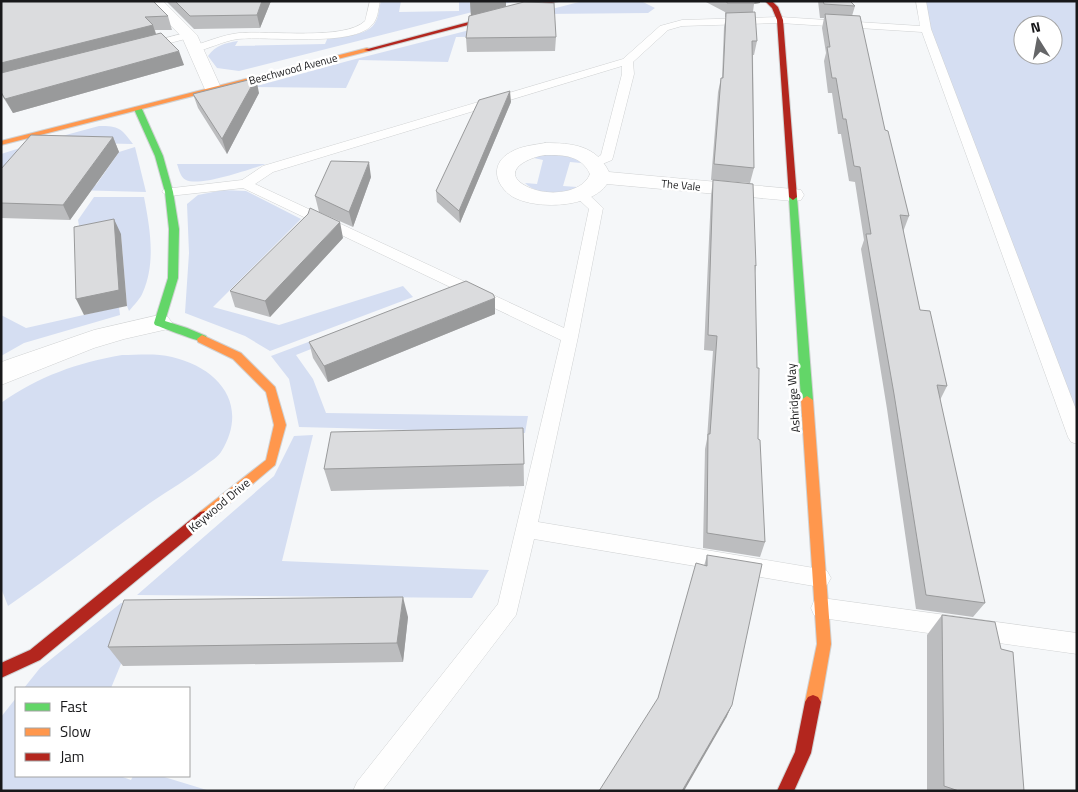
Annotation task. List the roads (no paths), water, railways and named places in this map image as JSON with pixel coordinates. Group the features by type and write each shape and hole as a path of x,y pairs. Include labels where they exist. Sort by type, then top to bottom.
{"street":[{"path":"154,1 191,42 213,90"},
{"name":"Beechwood Avenue","path":"1,143 556,1"},
{"name":"Ashridge Way","path":"768,1 775,7 780,20 824,644 803,753 785,791"},
{"path":"138,109 159,156 169,192 174,229 173,278 159,323"},
{"name":"The Vale","path":"581,195 551,200 522,194 512,187 506,179 506,170 510,162 531,151 545,149 574,151 586,156 597,170 793,195"},
{"path":"581,195 590,190 597,170"},
{"name":"Keywood Drive","path":"1,375 13,368 95,340 139,326 159,323 182,330 237,356 271,390 280,426 271,462 35,655 1,671"}],"lane":[{"path":"132,50 238,36 353,32 366,27 371,21 375,1"},
{"path":"921,1 926,29 1077,437"},
{"path":"169,192 245,184 268,170 627,62 664,28 682,23 780,20 926,29"},
{"path":"597,170 607,157 628,74 627,62"},
{"path":"245,184 570,337"},
{"path":"366,791 508,608 570,337 596,208 581,195"},
{"path":"526,529 820,578"},
{"path":"822,608 1077,644"}]}
